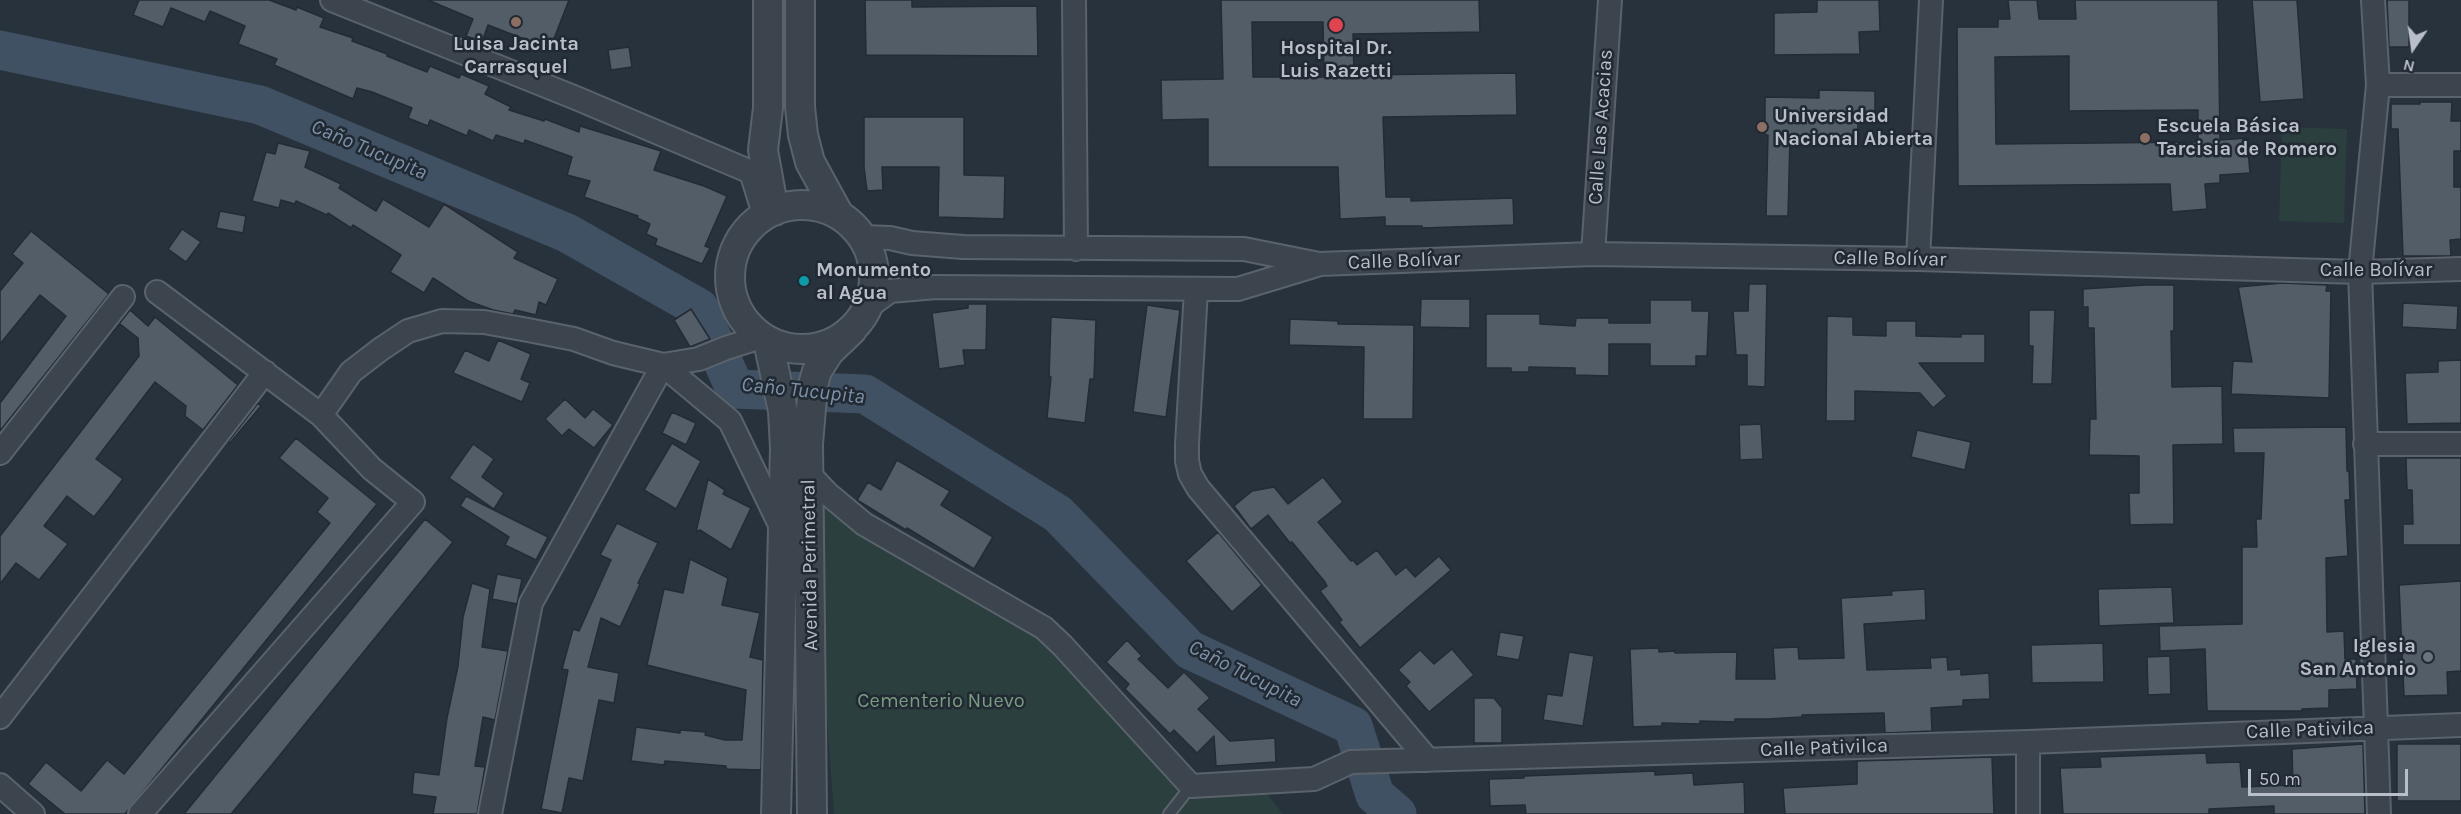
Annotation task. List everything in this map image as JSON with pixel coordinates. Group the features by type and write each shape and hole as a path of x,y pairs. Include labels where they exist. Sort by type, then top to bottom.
{"street":[{"path":"332,0 576,98 751,172 769,213"},
{"path":"768,0 768,108 763,150 769,213"},
{"path":"800,0 800,107 803,135 810,162 839,215 862,237 870,253 874,271 873,289 868,307 852,330 833,342 812,349 782,347 765,339 751,329 731,295 729,269 737,244 754,223 769,213 795,205 818,207 839,215"},
{"path":"1074,0 1076,249"},
{"name":"Calle Las Acacias","path":"1593,254 1610,0"},
{"path":"1918,259 1931,0"},
{"path":"2373,0 2378,84 2360,272 2379,814"},
{"path":"2378,84 2461,85"},
{"name":"Calle Bolívar","path":"862,237 890,238 935,246 1244,249 1319,264 1593,254 1918,259 2360,272 2461,269"},
{"name":"Calle Bolívar","path":"868,307 890,291 936,287 1239,289 1319,264"},
{"path":"1196,290 1187,444 1190,474 1198,488 1428,760"},
{"path":"140,814 413,502 372,469 321,416 157,292"},
{"path":"0,453 123,297"},
{"path":"321,416 351,372 408,331 442,321 484,322 539,332 574,339 613,353 663,365 699,359 726,348 765,339"},
{"name":"Avenida Perimetral","path":"812,814 808,444 810,417 813,385 817,372 829,352 852,330"},
{"name":"Avenida Perimetral","path":"765,339 783,411 785,448 776,814"},
{"path":"663,365 730,422 783,530"},
{"path":"490,814 531,603 663,365"},
{"path":"0,717 265,372"},
{"path":"2365,444 2461,444"},
{"path":"809,474 828,494 864,524 1044,628 1191,786"},
{"name":"Calle Pativilca","path":"1191,786 1314,779 1351,762 2028,742 2461,724"},
{"path":"2028,742 2028,814"},
{"path":"0,785 33,814"}],"lane":[{"path":"1169,814 1191,786"}],"green space":[{"path":"2282,127 2347,129 2344,223 2279,221"},
{"name":"Cementerio Nuevo","path":"809,474 1020,615 1191,786 1257,781 1283,814 834,814"}],"building":[{"path":"139,0 269,0 296,10 297,7 324,18 320,27 353,38 352,41 387,54 387,56 427,72 430,66 459,78 461,74 489,86 485,94 511,107 509,110 544,121 545,119 579,132 580,126 661,151 654,170 727,196 705,246 710,248 702,264 655,245 657,239 646,234 650,224 637,218 638,216 584,197 590,181 567,175 572,157 525,140 524,144 496,135 493,141 469,130 467,136 430,120 428,126 408,118 412,108 357,88 353,99 274,65 277,59 238,44 245,26 210,11 205,22 171,8 163,27 133,15"},
{"name":"Luisa Jacinta Carrasquel","path":"428,0 569,0 550,49 488,25 482,42 466,36 473,19"},
{"path":"865,0 912,0 912,7 1037,6 1038,56 866,55"},
{"path":"1221,0 1479,0 1480,32 1353,34 1354,75 1516,73 1517,115 1383,117 1386,197 1411,197 1411,201 1513,198 1514,225 1422,228 1422,226 1385,226 1385,217 1340,219 1338,167 1208,167 1208,119 1162,120 1161,80 1223,79","holes":["1252,22 1323,22 1324,77 1253,77"]},
{"path":"1817,0 1879,0 1880,31 1859,32 1860,54 1774,55 1774,13 1817,12"},
{"path":"2008,0 2037,0 2039,19 2076,19 2075,0 2218,0 2220,140 2247,138 2250,173 2220,175 2220,183 2205,184 2207,209 2172,212 2170,184 1958,186 1957,27 1998,27 1998,19 2010,19","holes":["2069,56 2069,111 2198,110 2198,142 1996,144 1995,57"]},
{"path":"2252,0 2297,0 2304,99 2260,102"},
{"path":"2387,0 2409,0 2409,47 2389,47"},
{"path":"629,47 632,67 611,70 608,50"},
{"path":"1819,90 1875,91 1875,115 1858,115 1858,139 1790,138 1788,216 1766,216 1768,135 1765,135 1765,97 1819,98"},
{"path":"2420,102 2452,102 2451,121 2461,121 2461,151 2454,151 2454,187 2461,187 2461,239 2450,240 2451,256 2403,256 2398,129 2391,129 2391,104 2420,104"},
{"path":"864,117 964,117 964,175 1005,176 1004,219 938,217 939,167 882,167 883,190 867,191 864,167"},
{"path":"278,143 310,151 305,167 341,184 339,188 376,211 383,199 429,227 444,204 518,252 514,258 558,279 546,305 539,302 536,315 515,310 513,314 493,310 468,301 433,278 424,293 390,272 401,255 353,225 351,228 328,213 327,215 296,201 295,204 281,200 279,208 252,201 266,152 275,154"},
{"path":"220,211 246,216 243,233 216,228"},
{"path":"182,229 201,242 186,262 168,249"},
{"path":"31,231 109,294 0,431 0,403 66,316 40,295 0,344 0,291 23,263 12,254"},
{"path":"2282,283 2327,285 2326,291 2331,291 2329,398 2231,394 2233,361 2252,362 2238,287"},
{"path":"1749,284 1767,284 1765,387 1747,386 1747,355 1736,355 1733,311 1748,311"},
{"path":"2174,285 2174,331 2171,331 2172,387 2222,386 2223,444 2173,445 2174,524 2130,525 2129,493 2139,493 2139,456 2089,455 2090,419 2096,419 2094,328 2088,328 2088,307 2083,307 2083,289"},
{"path":"1421,299 1470,299 1470,328 1420,327"},
{"path":"1650,300 1692,300 1692,311 1709,311 1707,356 1696,356 1696,366 1650,366 1650,344 1609,344 1609,376 1575,375 1575,368 1529,367 1529,372 1511,372 1511,368 1486,368 1486,314 1540,314 1540,324 1575,326 1576,318 1609,318 1609,323 1650,323"},
{"path":"2403,303 2458,306 2457,330 2402,327"},
{"path":"968,304 987,304 986,350 963,350 965,365 939,369 932,313 968,308"},
{"path":"1147,305 1180,310 1166,417 1133,412"},
{"path":"691,309 710,339 690,347 674,320"},
{"path":"130,310 148,326 155,317 238,385 203,430 185,416 186,406 155,382 96,459 123,479 112,494 94,517 67,496 44,526 68,544 39,580 16,563 0,584 0,536 139,356 138,338 120,324 111,334"},
{"path":"2029,310 2055,310 2052,384 2032,384 2033,346 2029,346"},
{"path":"1827,316 1853,317 1853,335 1886,336 1886,321 1916,321 1916,336 1961,337 1961,334 1985,334 1985,363 1919,363 1947,396 1933,408 1920,393 1855,391 1855,421 1826,421"},
{"path":"1051,317 1096,320 1094,379 1090,379 1085,423 1047,418 1051,377 1049,377"},
{"path":"1290,319 1338,321 1338,324 1414,325 1413,419 1363,419 1364,347 1289,345"},
{"path":"498,340 531,354 521,379 530,383 522,402 453,373 465,350 489,361"},
{"path":"2461,360 2461,423 2407,424 2405,373 2438,372 2438,361"},
{"path":"565,399 585,418 593,409 613,425 594,448 569,429 562,436 545,419"},
{"path":"258,403 261,406 230,443 228,442"},
{"path":"672,412 696,423 686,445 662,433"},
{"path":"1761,424 1763,459 1740,460 1739,425"},
{"path":"2346,427 2350,500 2345,500 2348,556 2326,558 2327,632 2344,631 2345,659 2356,659 2357,689 2329,690 2329,708 2302,709 2302,711 2207,711 2205,649 2160,651 2159,626 2242,624 2242,547 2257,547 2256,519 2261,519 2264,453 2234,453 2233,428"},
{"path":"1917,430 1971,442 1965,470 1911,457"},
{"path":"296,438 377,504 125,814 65,814 28,784 46,762 81,791 107,760 124,774 330,523 317,512 328,498 279,458"},
{"path":"672,443 701,461 676,509 644,490"},
{"path":"473,444 494,459 482,477 504,493 494,509 449,478"},
{"path":"2406,458 2461,458 2461,545 2403,545 2403,524 2413,524 2412,490 2407,490"},
{"path":"897,460 950,491 941,505 993,537 974,569 857,500 868,482 881,490"},
{"path":"1323,477 1343,502 1318,522 1351,561 1353,560 1357,565 1377,550 1396,575 1406,567 1415,577 1439,556 1451,570 1360,648 1339,622 1342,620 1320,591 1327,586 1325,582 1292,542 1290,543 1268,515 1251,529 1234,506 1252,491 1274,487 1288,504"},
{"path":"708,479 725,490 723,494 751,508 731,550 700,530 696,532"},
{"path":"466,496 548,537 536,560 505,545 509,537 460,506"},
{"path":"425,519 453,542 271,766 231,814 184,814"},
{"path":"617,523 658,543 620,627 601,618 588,667 619,673 614,703 599,700 583,781 569,778 562,813 541,809 568,670 562,669 573,629 579,631 611,560 600,555"},
{"path":"1218,532 1262,585 1232,612 1186,561"},
{"path":"690,559 728,578 722,605 760,613 750,657 763,660 761,770 726,769 726,766 665,761 664,765 631,761 636,727 680,733 680,730 706,732 705,735 725,740 742,740 746,690 647,665 664,589 683,593"},
{"path":"497,574 522,579 517,604 492,599"},
{"path":"2461,581 2461,671 2447,672 2448,695 2404,696 2399,585"},
{"path":"472,583 490,589 482,647 508,651 495,720 483,717 475,766 485,767 477,814 433,814 436,797 412,794 414,772 439,775 447,718 458,666 463,617"},
{"path":"2172,587 2174,623 2099,626 2098,589"},
{"path":"1925,589 1926,620 1864,624 1867,670 1931,668 1930,658 1947,657 1948,670 1961,669 1961,675 1989,673 1990,699 1963,700 1963,706 1931,708 1932,731 1885,733 1884,713 1802,715 1802,717 1735,719 1735,722 1700,721 1700,724 1662,723 1662,726 1633,727 1630,649 1659,648 1659,652 1675,651 1675,653 1737,652 1736,679 1775,679 1773,648 1798,647 1799,659 1844,658 1841,598 1892,595 1891,591"},
{"path":"1500,632 1524,636 1519,660 1496,656"},
{"path":"1127,640 1142,656 1138,659 1168,688 1184,672 1210,698 1198,709 1230,741 1275,738 1276,762 1216,766 1214,736 1197,753 1174,730 1170,734 1125,689 1129,684 1106,662"},
{"path":"2103,643 2104,682 2032,683 2031,645"},
{"path":"1452,649 1474,675 1429,712 1406,686 1410,682 1398,670 1420,650 1434,664"},
{"path":"1569,652 1594,656 1583,726 1543,720 1547,694 1562,696"},
{"path":"2170,656 2171,694 2148,695 2147,657"},
{"path":"1474,698 1494,698 1502,708 1502,743 1474,743"},
{"path":"2363,744 2365,814 2274,814 2274,806 2209,809 2209,814 2063,814 2060,768 2101,767 2100,757 2206,753 2207,763 2240,762 2242,787 2293,785 2292,749"},
{"path":"2397,744 2461,744 2461,801 2397,801"},
{"path":"1992,757 1994,814 1785,814 1783,788 1857,784 1857,761"},
{"path":"1655,771 1655,775 1693,773 1694,785 1744,782 1745,814 1526,814 1525,805 1490,806 1489,779"}],"waterway":[{"name":"Caño Tucupita","path":"0,50 260,105 567,233 699,308 735,389 865,394 1058,514 1190,650 1353,726 1375,795 1397,814"}],"place":[{"name":"Luisa Jacinta Carrasquel","path":"516,22"},
{"name":"Hospital Dr. Luis Razetti","path":"1336,25"},
{"name":"Universidad Nacional Abierta","path":"1762,127"},
{"name":"Escuela Básica Tarcisia de Romero","path":"2145,138"},
{"name":"Monumento al Agua","path":"804,281"},
{"name":"Iglesia San Antonio","path":"2428,657"}]}
